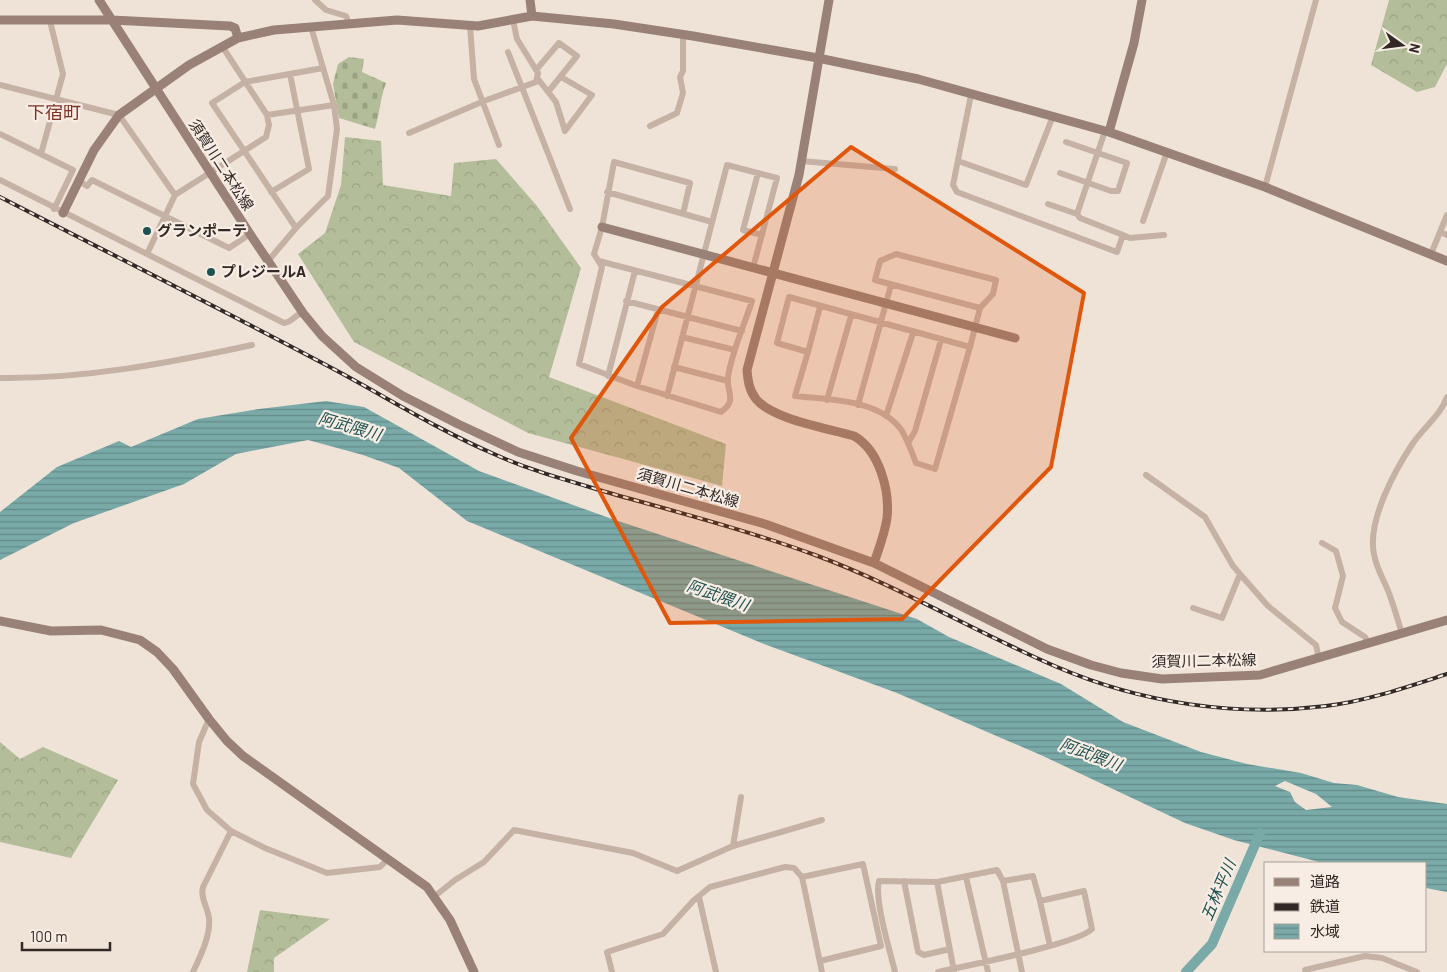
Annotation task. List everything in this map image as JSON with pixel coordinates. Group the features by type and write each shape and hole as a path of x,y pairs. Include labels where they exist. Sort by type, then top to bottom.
{"street":[{"name":"須賀川二本松線","path":"99,0 154,88 250,234 303,313 322,336 356,367 403,396 518,452 577,471 765,524 874,562 1047,649 1084,663 1121,673 1162,679 1238,678 1260,675 1319,660 1447,620"},
{"path":"315,0 326,10 346,16 349,24"},
{"path":"530,0 532,16"},
{"path":"829,0 801,160 773,273 746,370 748,386 757,400 772,412 854,436 864,441 874,453 880,469 887,517 874,562"},
{"path":"1077,214 1128,68 1142,0"},
{"path":"1265,187 1316,0"},
{"path":"63,213 94,150 119,114 188,65 238,38 274,30 349,24 414,20 470,26 532,16 614,24 683,34 818,58 918,79 1107,131 1265,187 1447,261"},
{"path":"0,20 112,20 230,26 235,28 238,38"},
{"path":"513,20 516,39 536,70 538,79 560,110 564,131 592,94 561,77"},
{"path":"41,154 63,74 50,21"},
{"path":"470,26 472,68 499,145"},
{"path":"268,261 296,228 328,196 337,129 334,106 311,27"},
{"path":"650,126 677,114 682,103 683,93 680,77 684,70 683,34"},
{"path":"536,70 559,43 577,56 548,92"},
{"path":"147,254 175,195 266,137 269,125 267,115 222,46"},
{"path":"508,52 570,210"},
{"path":"296,228 212,103 245,82 323,68"},
{"path":"271,192 309,169 290,74"},
{"path":"409,132 521,88 538,79"},
{"path":"0,85 119,114 175,195"},
{"path":"971,95 953,185 957,192 1117,252 1123,235"},
{"path":"267,115 334,106"},
{"path":"958,161 1026,184 1053,116"},
{"path":"0,134 73,170 54,208"},
{"path":"1060,173 1111,191 1118,191 1127,163 1066,142"},
{"path":"1143,221 1167,152"},
{"path":"801,160 895,169"},
{"path":"599,261 752,301 735,350 728,381 732,394 727,408 721,412 666,396 579,364 602,267 594,254 602,227 614,162 690,183 683,214"},
{"path":"666,396 727,165 777,178 753,268"},
{"path":"758,173 743,230 762,235"},
{"path":"0,180 284,323 288,323 297,314 303,313"},
{"path":"79,181 87,186 92,180 229,248 250,234"},
{"path":"607,192 712,222"},
{"path":"1048,204 1077,214 1080,218 1130,238 1164,235"},
{"path":"1431,254 1444,233 1447,215"},
{"path":"602,227 1015,338"},
{"path":"820,307 795,396 869,407 886,416 902,431 916,463 936,468 980,308 993,294 996,280 896,254 880,261 875,280 980,308"},
{"path":"608,376 635,271"},
{"path":"858,405 891,285"},
{"path":"808,352 777,343 789,297 851,316 970,347"},
{"path":"626,301 742,331"},
{"path":"637,386 658,310"},
{"path":"827,400 851,316"},
{"path":"886,416 913,332"},
{"path":"682,337 735,350"},
{"path":"908,443 915,431 941,340"},
{"path":"0,378 44,378 129,369 252,345"},
{"path":"674,367 728,381"},
{"path":"1402,634 1389,593 1376,566 1373,551 1375,523 1400,465 1422,431 1443,407 1447,397"},
{"path":"1146,475 1205,517 1240,574 1268,606 1316,645 1319,660"},
{"path":"1322,543 1336,551 1343,576 1335,608 1342,622 1365,637 1369,644"},
{"path":"1193,608 1222,618 1240,574"},
{"path":"0,621 51,631 101,630 140,640 158,652 173,668 209,719 243,756 427,887 450,920 474,972"},
{"path":"209,719 199,742 193,784 206,810 231,831 265,848 327,873 380,867 388,859"},
{"path":"733,846 741,798"},
{"path":"435,896 455,880 484,862 514,830 633,853 673,871 689,867 733,846 822,820"},
{"path":"193,972 208,932 209,922 202,894 203,887 231,831"},
{"path":"802,877 863,864 880,946 820,961"},
{"path":"612,972 607,952 663,934 710,887 780,867 794,868 802,877 822,972"},
{"path":"895,972 884,923 879,880 937,882 997,870 1003,881 1022,972"},
{"path":"1003,881 1034,876 1050,946"},
{"path":"966,877 988,972"},
{"path":"904,881 918,952 924,955 950,949"},
{"path":"937,882 954,970"},
{"path":"938,972 954,970 1050,946 1086,934 1092,929 1085,893 1081,891 1040,901"},
{"path":"699,897 716,972"},
{"path":"1306,970 1364,956 1382,958 1418,972"}],"highlighted area":[{"path":"851,147 1084,293 1051,467 902,619 670,623 571,438 662,307"}],"green space":[{"path":"1389,0 1447,0 1447,64 1435,87 1417,92 1371,65"},
{"path":"349,57 364,59 362,72 386,83 375,129 339,118 333,84 338,64"},
{"path":"345,137 381,141 383,185 451,196 454,163 496,159 537,206 581,268 549,377 726,444 722,486 528,433 354,342 298,254 325,233 341,185"},
{"path":"0,742 20,759 43,747 118,780 71,858 0,842"},
{"path":"260,910 330,919 274,958 274,972 247,972"}],"water":[{"name":"阿武隈川","path":"326,401 364,407 479,471 612,519 917,619 949,637 1061,684 1123,722 1201,752 1247,764 1301,773 1334,783 1357,785 1398,797 1447,804 1447,892 1427,888 1427,862 1319,862 1234,840 1185,823 1043,756 897,693 764,644 467,521 399,468 363,455 308,440 236,454 184,484 74,523 0,560 0,512 57,467 119,441 131,447 198,419","holes":["1285,781 1316,794 1332,807 1306,810 1295,802 1290,792 1275,786"]}],"waterway":[{"name":"五林平川","path":"1186,972 1212,944 1260,833"}],"railway":[{"path":"0,197 349,377 430,423 494,454 552,476 740,530 815,555 877,581 1057,667 1122,690 1155,698 1223,708 1257,710 1292,709 1357,701 1447,674"}],"place":[{"name":"グランポーテ","path":"147,231"},
{"name":"プレジールA","path":"211,272"}],"district":[{"name":"下宿町","path":"54,113"}]}
